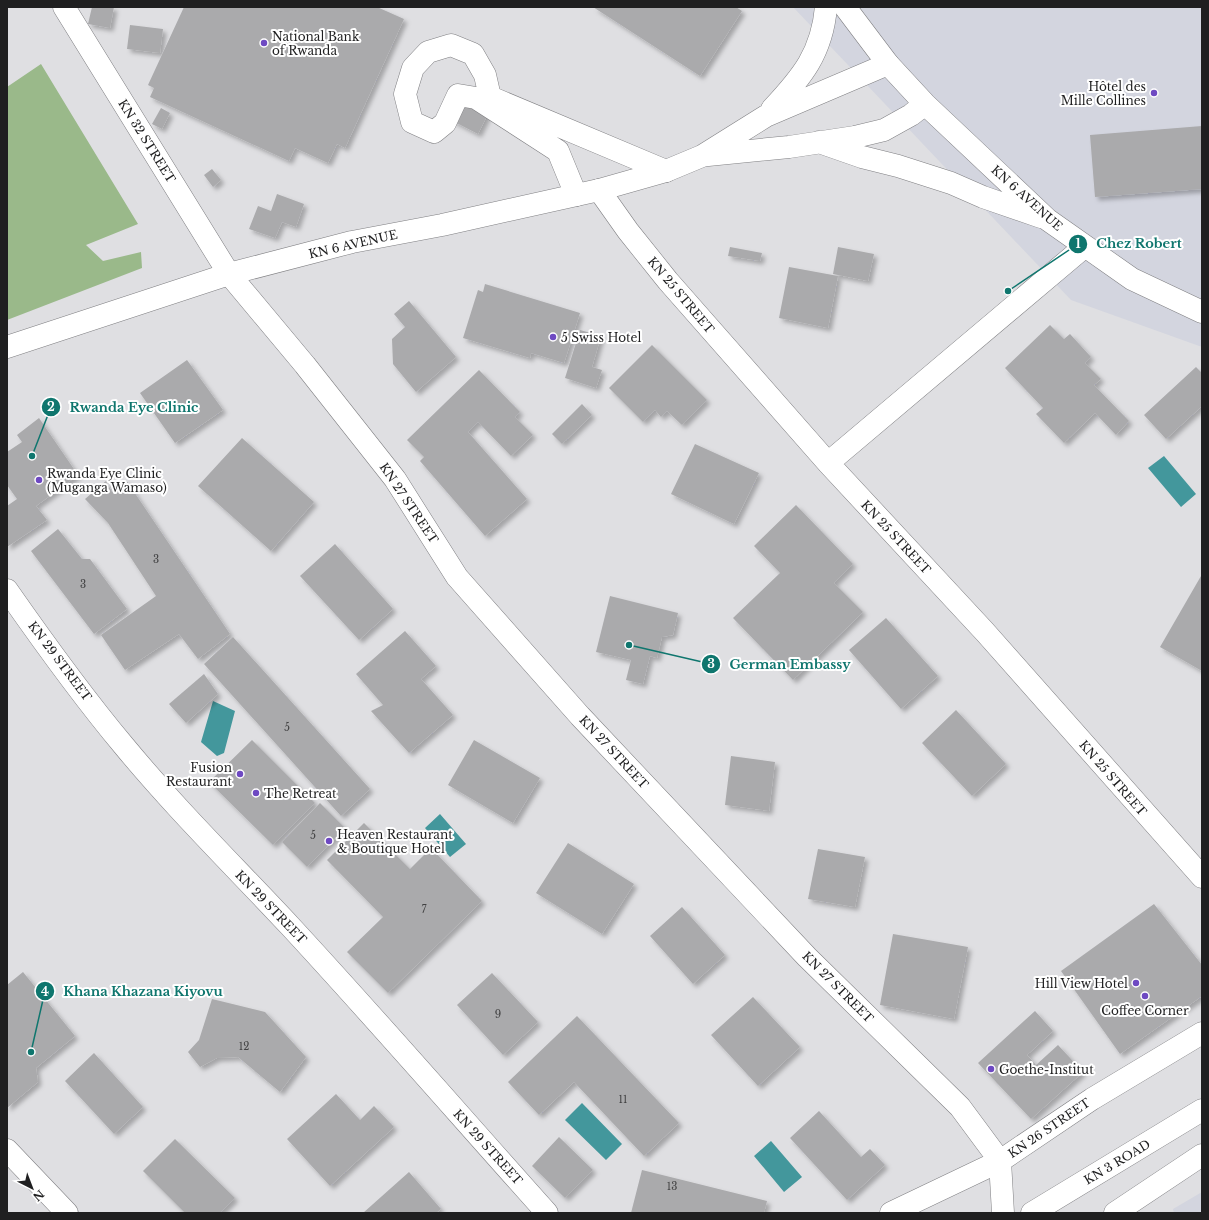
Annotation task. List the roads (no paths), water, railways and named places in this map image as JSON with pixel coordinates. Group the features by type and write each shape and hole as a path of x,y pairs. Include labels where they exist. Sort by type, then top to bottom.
{"main road":[{"name":"KN 32 STREET","path":"64,7 229,274"},
{"path":"766,116 792,88 813,59 825,22 826,7"},
{"path":"845,7 888,64"},
{"path":"576,195 558,151 476,98 458,95 445,123 434,132 412,122 406,94 413,68 428,52 451,45 473,54 485,75 490,97 666,171"},
{"name":"KN 6 AVENUE","path":"7,348 229,274 352,242 442,225 599,190 666,171 702,156 766,116 888,64 925,104 1048,220 1084,247 1132,279 1202,312"},
{"name":"KN 6 AVENUE","path":"702,156 819,142 884,130 911,115 925,104"},
{"path":"819,142 862,157 898,166 951,183 1048,220"},
{"name":"KN 25 STREET","path":"599,190 628,231 668,281 828,463 985,632 1202,877"},
{"path":"828,463 1084,247"},
{"name":"KN 27 STREET","path":"229,274 305,365 395,479 457,577 580,716 806,957 960,1107 1000,1161"},
{"name":"KN 29 STREET","path":"7,590 46,646 133,757 214,848 289,926 382,1028 547,1213"},
{"name":"KN 26 STREET","path":"891,1213 1000,1161 1092,1099 1202,1033"},
{"name":"KN 3 ROAD","path":"1032,1213 1202,1110"},
{"path":"7,1150 67,1213"},
{"path":"1115,1213 1202,1155"},
{"path":"1000,1161 1003,1213"}],"water":[{"path":"1164,456 1196,494 1181,507 1148,468"},
{"path":"213,701 235,711 224,753 217,756 201,742"},
{"path":"440,814 466,844 450,857 425,828"},
{"path":"582,1103 622,1144 606,1160 565,1120"},
{"path":"771,1141 802,1177 784,1192 754,1156"}],"place":[{"name":"National Bank of Rwanda","path":"264,43"},
{"name":"Hôtel des Mille Collines","path":"1154,93"},
{"name":"Chez Robert","path":"1008,291"},
{"name":"5 Swiss Hotel","path":"553,337"},
{"name":"Rwanda Eye Clinic","path":"32,456"},
{"name":"Rwanda Eye Clinic (Muganga Wamaso)","path":"39,480"},
{"name":"German Embassy","path":"629,645"},
{"name":"Fusion Restaurant","path":"240,774"},
{"name":"The Retreat","path":"256,793"},
{"name":"Heaven Restaurant & Boutique Hotel","path":"329,841"},
{"name":"Hill View Hotel","path":"1136,983"},
{"name":"Coffee Corner","path":"1145,996"},
{"name":"Khana Khazana Kiyovu","path":"31,1052"},
{"name":"Goethe-Institut","path":"991,1069"}]}
